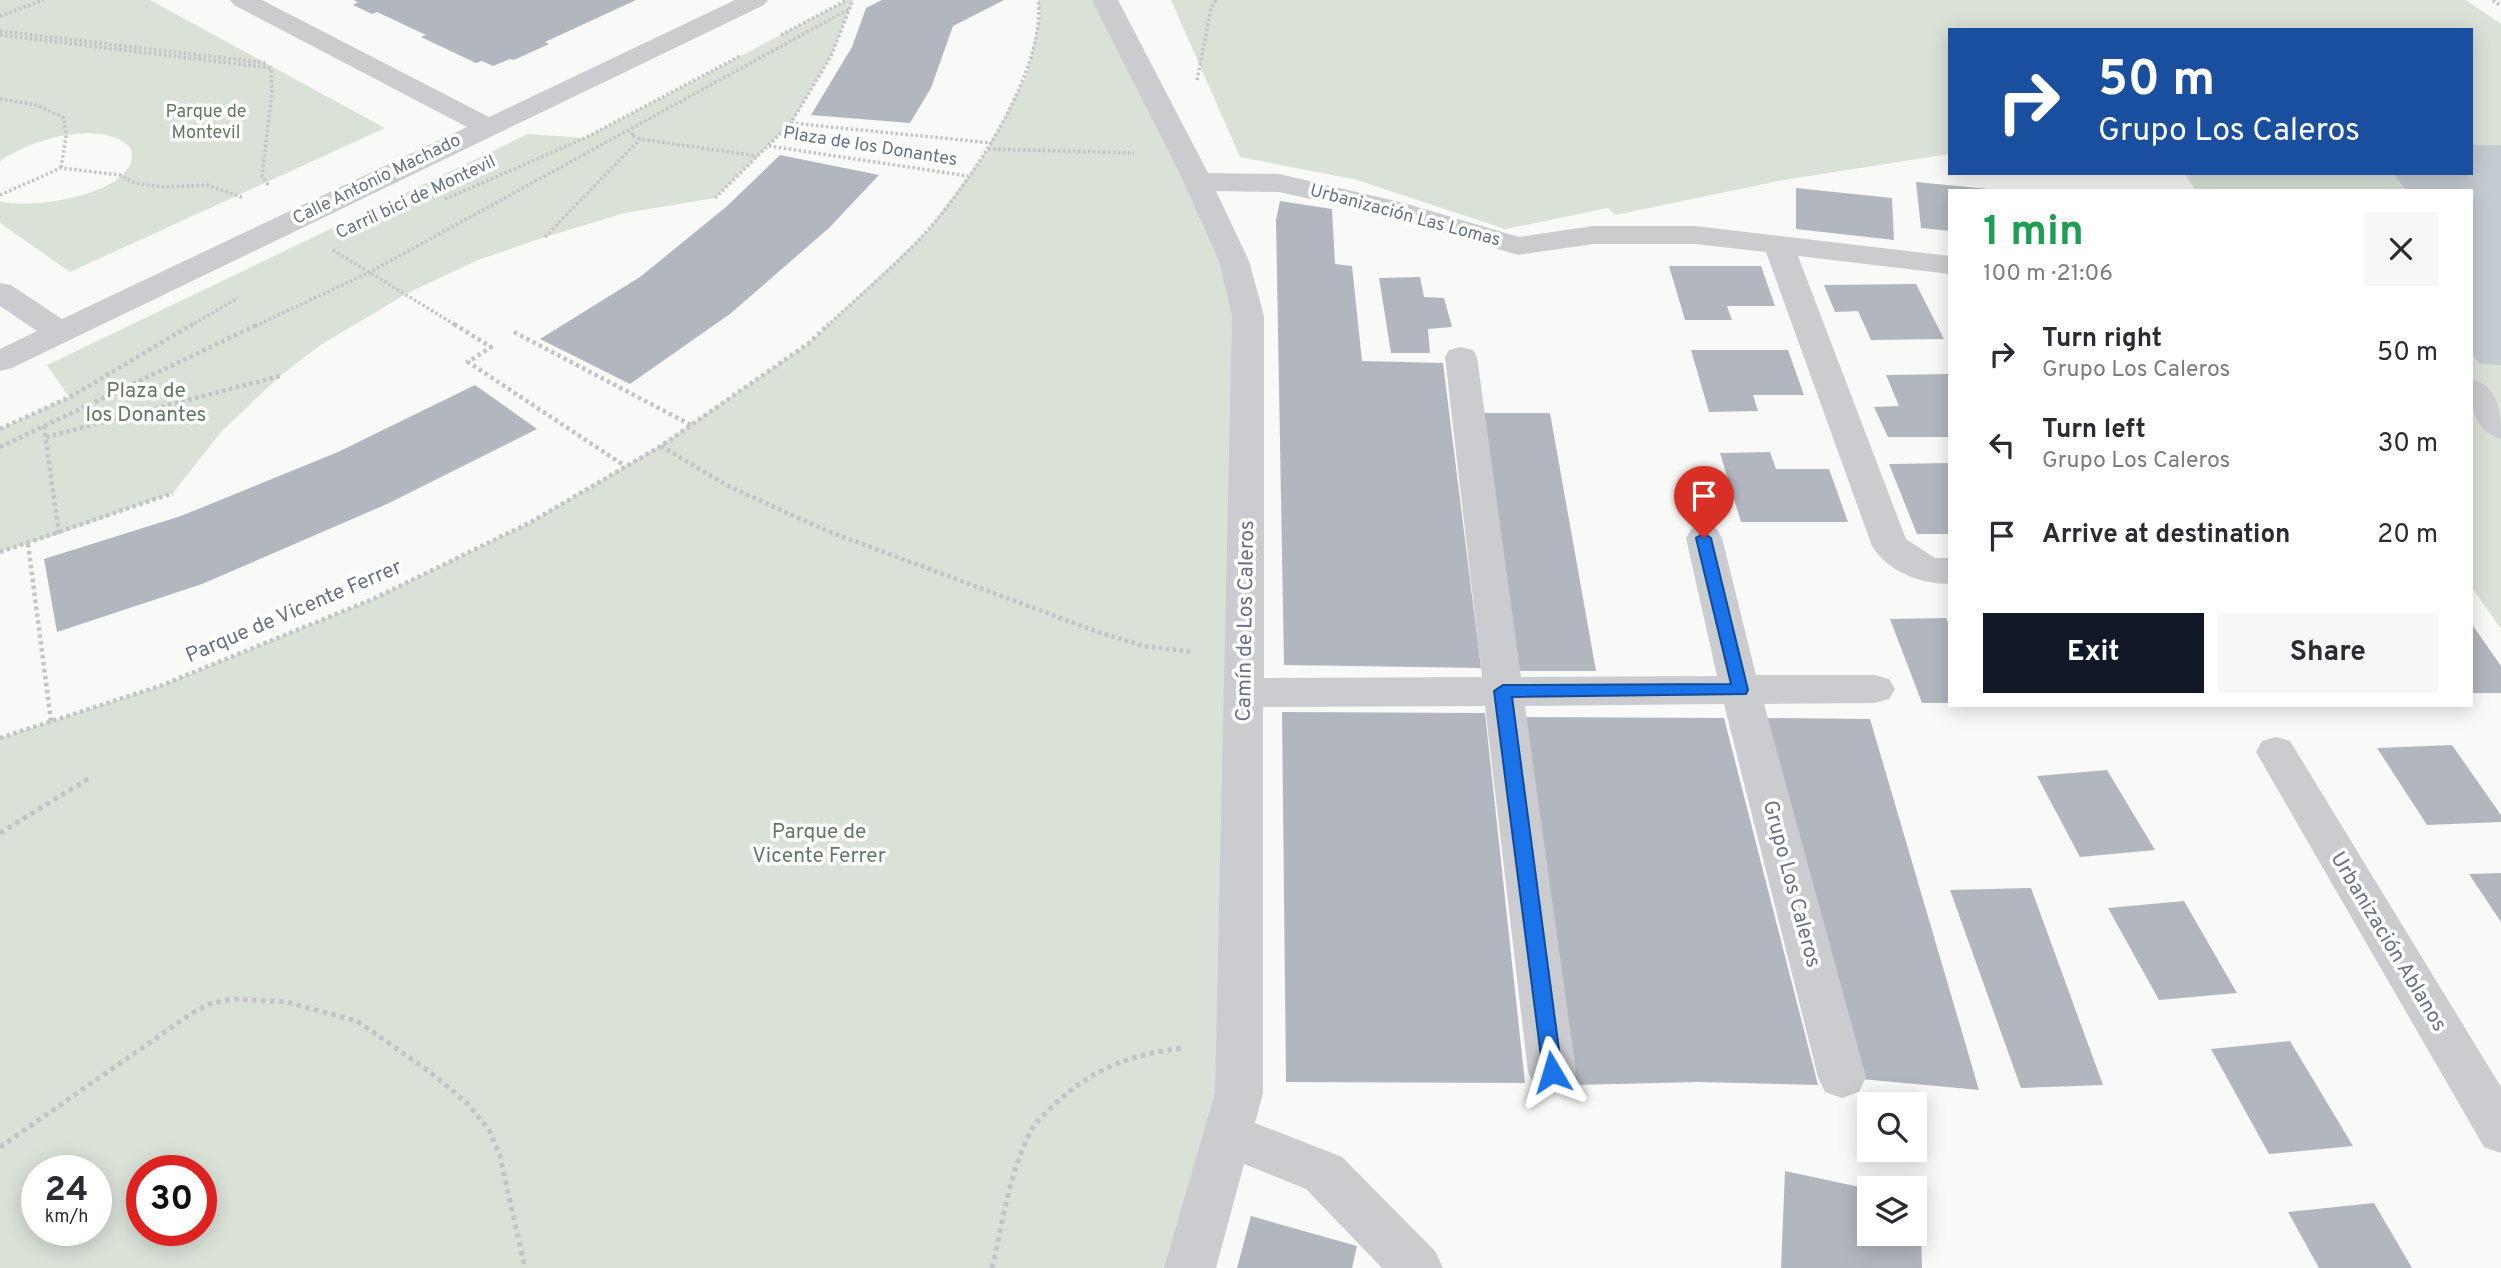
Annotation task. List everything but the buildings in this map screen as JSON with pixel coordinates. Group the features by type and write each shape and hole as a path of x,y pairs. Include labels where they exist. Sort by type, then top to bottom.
{"street":[{"path":"243,0 488,127"},
{"name":"Calle Antonio Machado","path":"0,361 755,0"},
{"name":"Camín de Los Caleros","path":"1105,0 1191,167 1234,261 1248,316 1239,1093 1190,1268"},
{"name":"Urbanización Las Lomas","path":"1191,167 1279,183 1394,209 1518,246 1593,235 1695,234 1948,265"},
{"path":"1779,246 1890,546 1928,571 1948,571"},
{"path":"0,292 59,332"},
{"path":"1461,357 1552,1072"},
{"name":"Grupo Los Caleros","path":"1704,538 1740,690 1842,1077"},
{"path":"1245,674 1503,691 1875,689"},
{"name":"Urbanización Ablanos","path":"2276,752 2501,1131"},
{"path":"1227,1135 1324,1173 1396,1258"}],"lane":[{"path":"2473,391 2501,429"}],"path":[{"path":"0,16 44,0"},
{"path":"776,37 850,0"},
{"name":"Plaza de los Donantes","path":"715,198 792,123 831,56 850,0"},
{"name":"Parque de Vicente Ferrer","path":"0,738 160,686 373,599 531,522 662,446 809,344 928,230 988,149 1027,74 1040,16 1038,0"},
{"path":"988,149 1191,167 1211,9 1216,0"},
{"path":"2493,0 2501,6"},
{"path":"0,447 370,272 849,9"},
{"path":"0,33 265,64"},
{"path":"0,33 271,68 272,93 262,176 266,185 334,251 491,347 468,362 625,466"},
{"name":"Carril bici de Montevil","path":"440,201 585,138 752,50"},
{"path":"0,99 37,105 64,118 66,136 61,168"},
{"path":"545,237 640,139 631,135 650,120"},
{"name":"Plaza de los Donantes","path":"792,123 992,142"},
{"name":"Plaza de los Donantes","path":"640,139 757,156"},
{"name":"Plaza de los Donantes","path":"768,146 968,176"},
{"path":"0,195 61,168 120,175 135,183 163,187 207,185 300,217"},
{"name":"Carril bici de Montevil","path":"300,217 358,240 323,257"},
{"path":"0,429 70,397 246,294"},
{"path":"514,332 691,425"},
{"path":"46,437 279,376"},
{"path":"44,426 60,534"},
{"path":"662,446 727,486 830,532 1098,632 1245,674"},
{"path":"0,552 60,534 173,493"},
{"path":"28,544 51,722"},
{"path":"0,833 91,777"},
{"path":"0,1147 192,1013 209,1004 232,999 286,1002 356,1021 430,1072 468,1104 489,1130 500,1156 524,1268"},
{"path":"992,1268 1017,1172 1033,1127 1072,1086 1113,1063 1149,1051 1240,1044"}],"green space":[{"name":"Parque de Montevil","path":"0,0 150,0 385,128 70,272 0,223 0,201 55,201 98,189 116,180 128,168 132,154 123,141 89,133 41,141 0,161"},
{"name":"Plaza de los Donantes","path":"847,0 853,0 831,56 791,123 715,198 625,213 545,237 478,260 406,294 319,346 280,376 221,432 173,493 0,552 0,429 69,397 47,365 528,134 585,138"},
{"name":"Parque de Vicente Ferrer","path":"1038,0 1105,0 1234,261 1239,1093 1190,1268 0,1268 0,738 160,686 373,599 531,522 661,445 809,343 928,230 988,149 1027,74 1040,16"},
{"path":"1171,0 2466,0 2501,24 2501,629 2473,589 2473,189 2195,189 2185,175 2473,175 2473,28 1948,28 1948,154 1784,180 1615,215 1608,208 1505,229 1357,180 1240,157"}],"shaded area":[{"path":"2473,145 2501,145 2501,365 2480,364 2473,355 2473,189 2405,189 2395,175 2473,175"}],"route":[{"path":"1552,1072 1503,691 1740,690 1704,538"}]}
